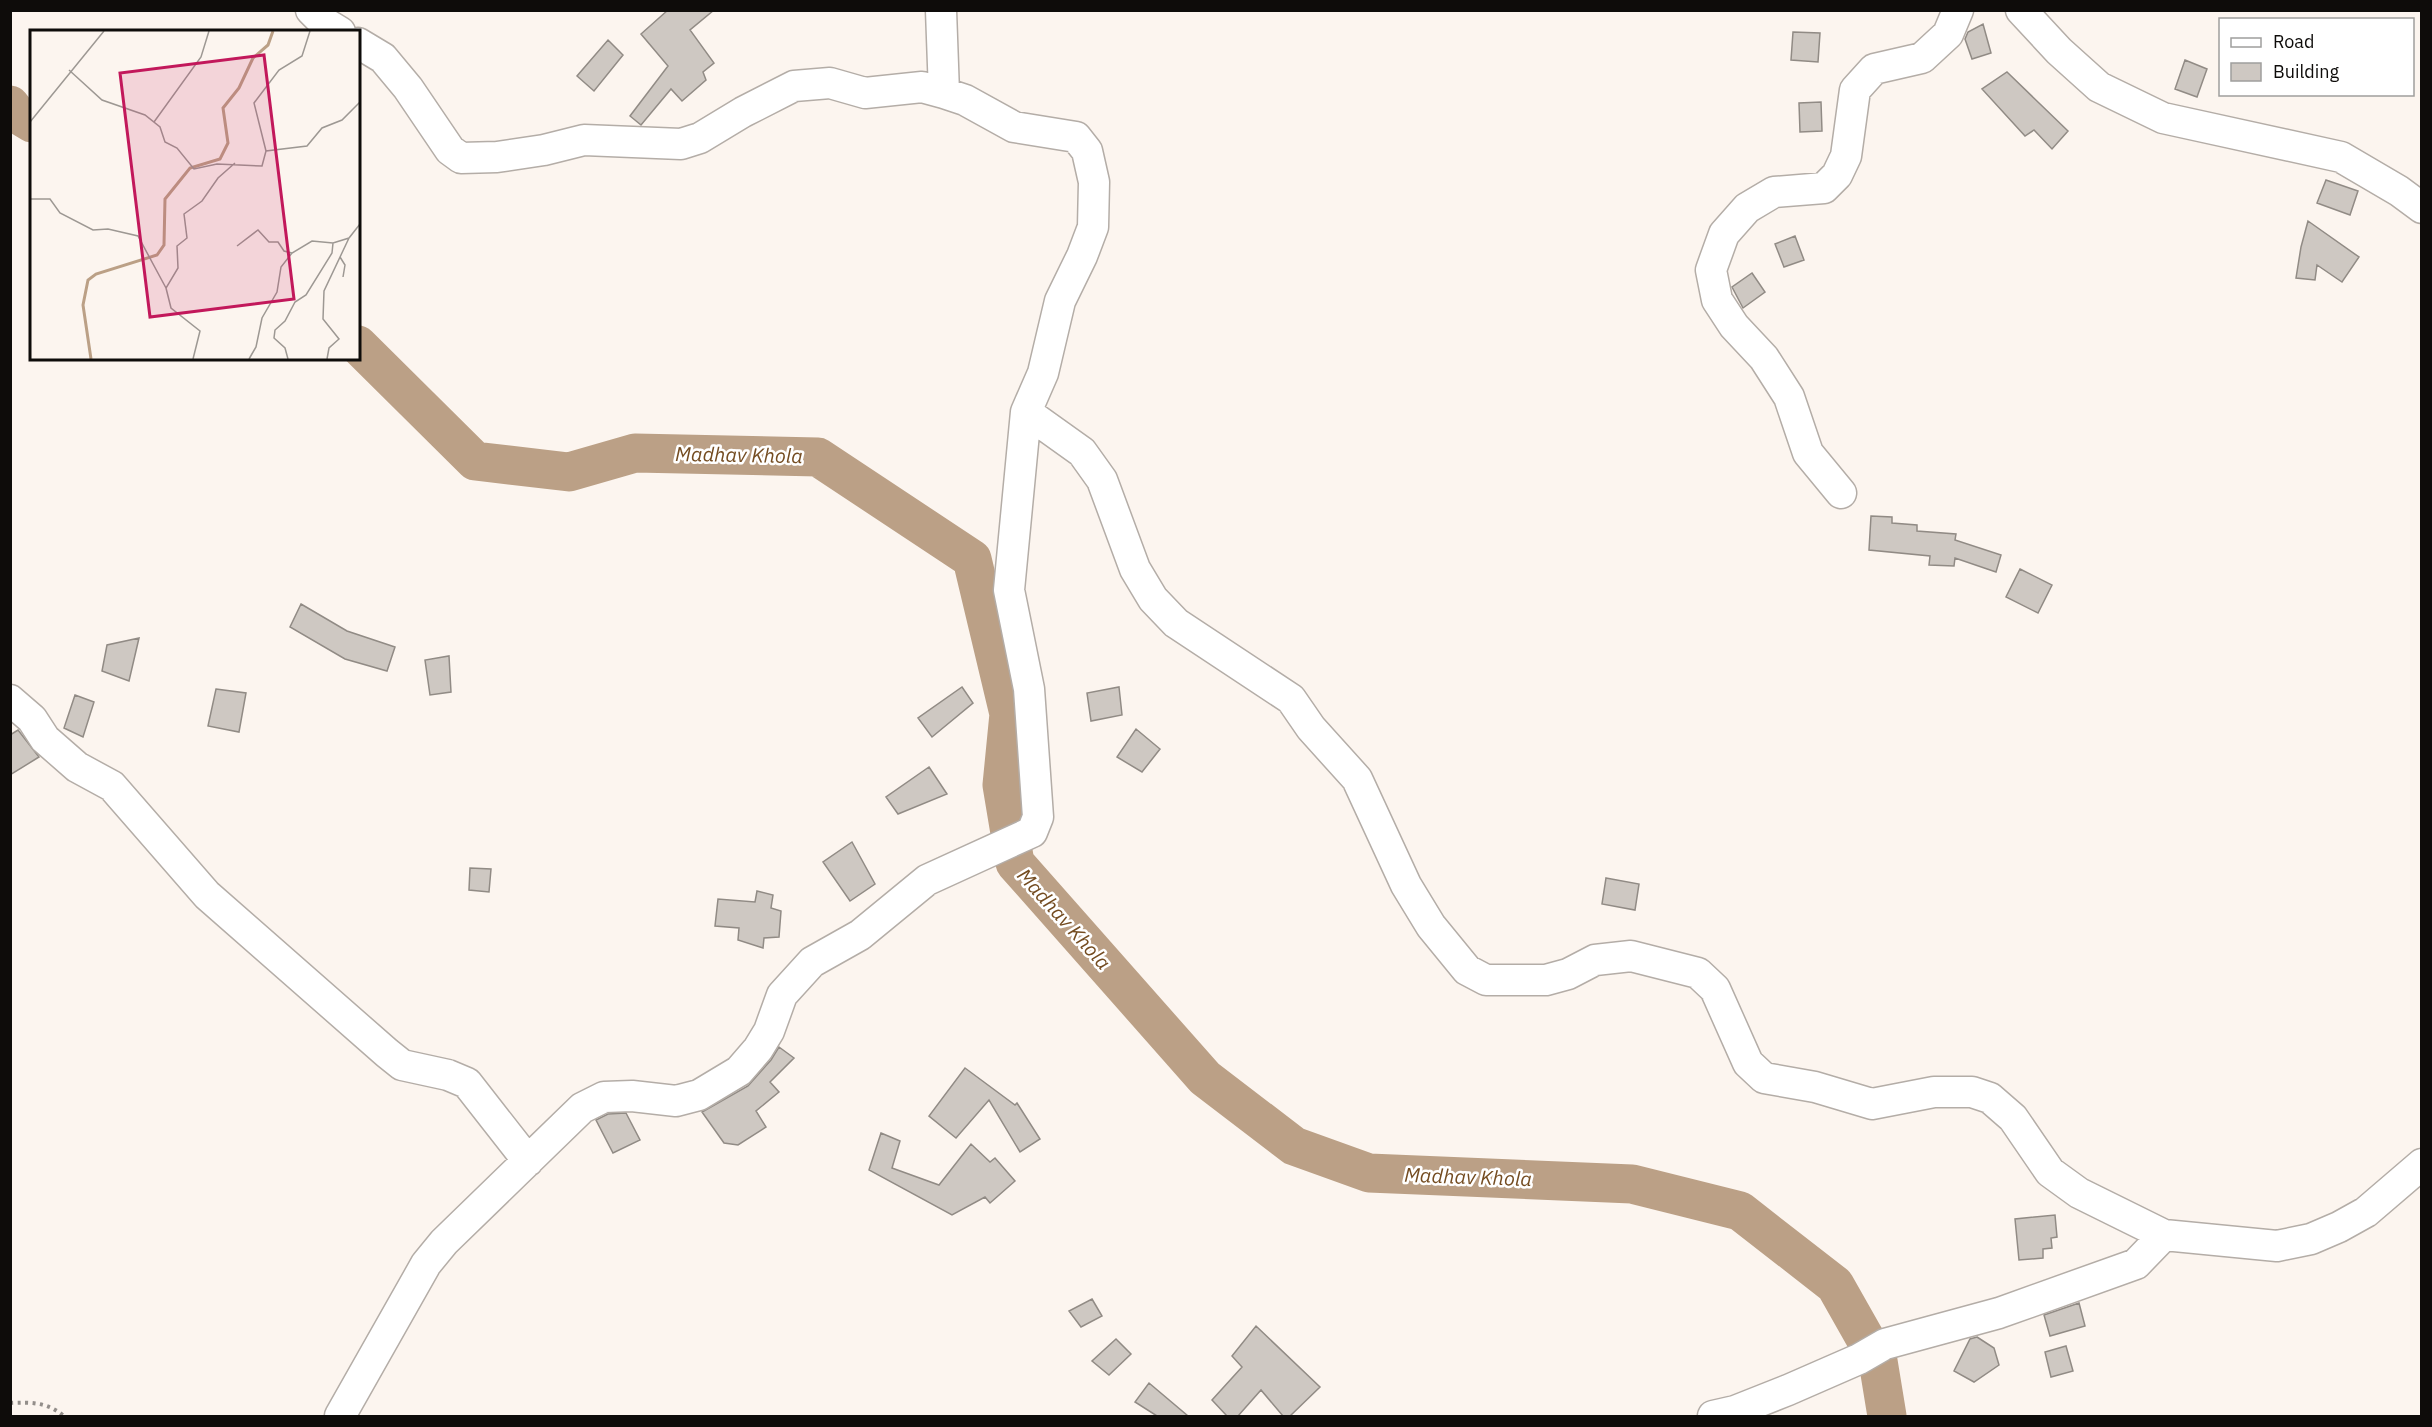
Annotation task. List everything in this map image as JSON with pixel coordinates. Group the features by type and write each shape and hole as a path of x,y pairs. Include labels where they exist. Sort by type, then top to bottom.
{"street":[{"path":"311,10 322,21 337,30"},
{"path":"941,10 944,93"},
{"path":"1841,493 1808,453 1789,397 1764,358 1734,326 1717,300 1711,270 1724,234 1747,208 1774,192 1824,188 1838,175 1846,156 1855,90 1874,69 1922,58 1948,34 1958,10"},
{"path":"2021,10 2059,51 2099,87 2163,118 2341,158 2399,191 2421,208"},
{"path":"340,1416 426,1264 444,1242 582,1108 604,1097 632,1096 676,1101 699,1095 739,1071 758,1049 769,1031 782,995 812,962 860,935 927,880 1032,832 1038,817 1029,689 1010,590 1026,412 1043,373 1060,301 1093,227 1094,182 1087,151 1076,137 1014,127 965,100 922,87 865,93 830,83 794,86 743,112 700,138 681,144 584,140 544,150 497,157 461,158 450,150 408,88 383,58 360,43"},
{"path":"1026,412 1082,452 1102,480 1135,569 1152,599 1176,623 1225,653 1291,699 1311,728 1357,779 1406,885 1431,926 1467,970 1486,980 1546,980 1568,974 1595,960 1631,956 1698,973 1715,988 1748,1064 1764,1078 1815,1087 1872,1104 1934,1092 1972,1092 1990,1098 2013,1118 2050,1172 2079,1193 2164,1235 2277,1246 2311,1239 2366,1212 2421,1164"},
{"path":"10,700 32,719 45,740 77,767 112,786 207,895 394,1059 408,1067 448,1075 467,1083 528,1161"},
{"path":"1713,1416 1735,1411 1859,1359 1885,1344 2000,1313 2136,1264 2164,1235"}],"path":[{"path":"10,1403 41,1404 53,1408 64,1416"}],"building":[{"path":"668,10 714,10 690,30 714,63 703,72 706,80 682,101 671,89 641,125 630,116 668,66 641,34"},
{"path":"1983,24 1991,53 1972,59 1965,39 1968,32"},
{"path":"1793,32 1820,33 1818,62 1791,60"},
{"path":"608,40 623,55 594,91 577,76"},
{"path":"2185,60 2207,69 2197,97 2175,89"},
{"path":"2007,72 2068,131 2052,149 2034,130 2025,136 1982,89"},
{"path":"1821,102 1822,131 1800,132 1799,103"},
{"path":"2326,180 2358,191 2350,215 2317,203"},
{"path":"2308,221 2359,257 2342,282 2317,265 2315,280 2296,278"},
{"path":"1795,236 1804,260 1784,267 1775,244"},
{"path":"1752,273 1765,292 1743,308 1732,287"},
{"path":"1871,516 1892,517 1892,523 1917,525 1917,531 1956,534 1955,540 2001,555 1996,572 1955,558 1954,566 1929,565 1930,556 1869,550"},
{"path":"2020,569 2052,585 2038,613 2006,597"},
{"path":"301,604 347,631 395,647 387,671 345,659 290,627"},
{"path":"139,638 129,681 102,671 107,645"},
{"path":"449,656 451,692 430,695 425,660"},
{"path":"962,687 973,703 932,737 918,718"},
{"path":"1119,687 1122,715 1091,721 1087,693"},
{"path":"216,689 246,693 239,732 208,726"},
{"path":"75,695 94,702 83,737 64,728"},
{"path":"1136,729 1160,749 1142,772 1117,757"},
{"path":"18,730 39,757 10,775 10,735"},
{"path":"929,767 947,794 898,814 886,797"},
{"path":"852,842 875,884 850,901 823,862"},
{"path":"470,868 491,869 489,892 469,890"},
{"path":"1606,878 1639,884 1635,910 1602,904"},
{"path":"757,891 773,895 771,908 781,911 779,937 764,938 763,948 738,940 739,928 715,926 718,899 755,902"},
{"path":"779,1047 794,1058 770,1082 779,1092 756,1111 766,1127 738,1145 724,1143 702,1112 748,1086 771,1060"},
{"path":"965,1068 1015,1105 1017,1103 1040,1139 1020,1152 989,1100 956,1138 929,1116"},
{"path":"626,1113 640,1140 613,1153 596,1120 608,1114"},
{"path":"881,1133 900,1141 892,1168 939,1185 971,1144 990,1162 995,1158 1015,1181 990,1203 985,1197 952,1215 869,1170"},
{"path":"2055,1215 2057,1237 2051,1238 2052,1248 2043,1249 2043,1258 2019,1260 2015,1219"},
{"path":"1092,1299 1102,1316 1081,1327 1069,1311"},
{"path":"2079,1303 2085,1326 2050,1336 2044,1315"},
{"path":"1256,1326 1320,1387 1290,1416 1283,1416 1261,1390 1238,1416 1227,1416 1212,1400 1242,1367 1232,1356"},
{"path":"1977,1337 1994,1348 1999,1365 1974,1382 1954,1371 1970,1339"},
{"path":"1116,1339 1131,1354 1109,1375 1092,1361"},
{"path":"2066,1346 2073,1371 2051,1377 2045,1352"},
{"path":"1149,1383 1188,1416 1157,1416 1135,1402"}],"waterway":[{"name":"Madhav Khola","path":"10,105 17,114 30,122"},
{"name":"Madhav Khola","path":"360,347 475,461 569,472 635,453 818,457 972,559 1009,714 1002,785 1015,863 1205,1078 1294,1146 1369,1173 1632,1184 1740,1211 1835,1285 1878,1361 1887,1416"}]}
